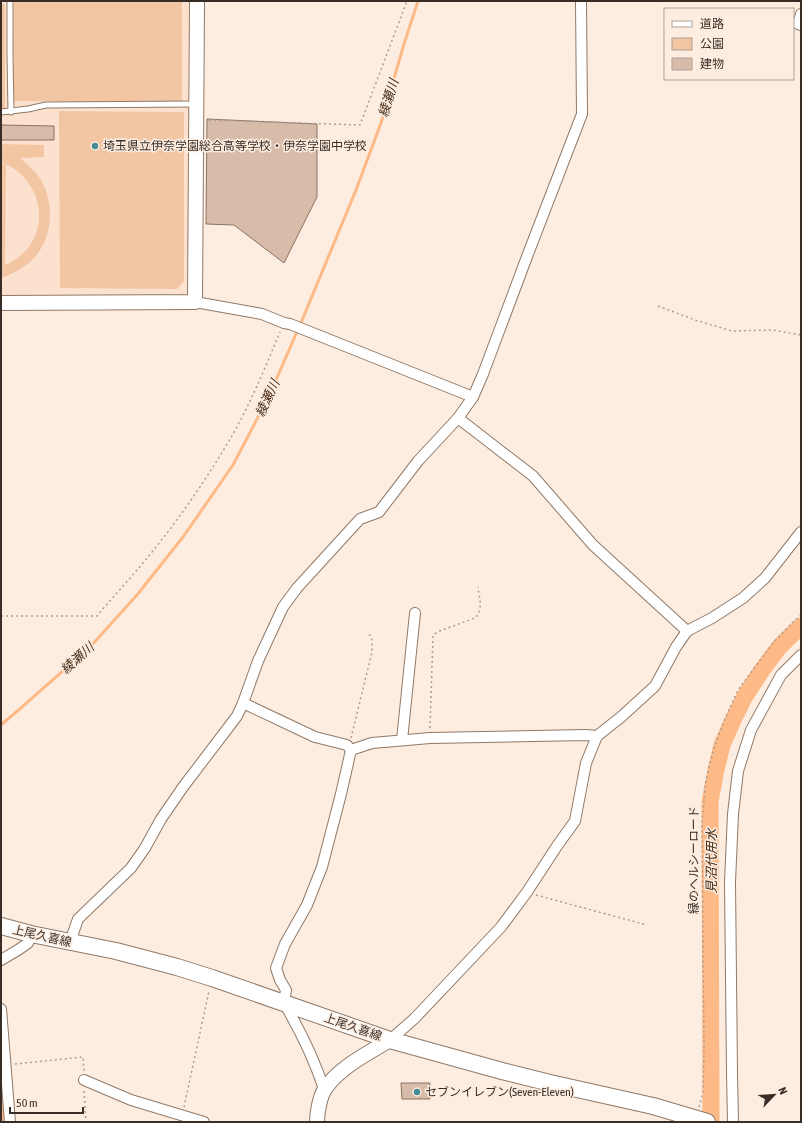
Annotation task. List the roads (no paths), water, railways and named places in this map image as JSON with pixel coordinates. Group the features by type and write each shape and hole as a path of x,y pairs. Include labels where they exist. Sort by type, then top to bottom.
{"main road":[{"name":"上尾久喜線","path":"1,926 177,966 390,1040 495,1069 653,1106 700,1119"}],"street":[{"path":"195,302 197,1"},
{"path":"70,942 78,920 131,868 145,848 161,819 183,787 237,716 258,660 283,607 297,588 360,519 379,512 418,461 458,418 473,397 582,114 581,1"},
{"path":"801,14 798,24 801,25"},
{"path":"1,303 195,302 262,314 473,397"},
{"path":"458,418 533,476 593,545 687,631"},
{"path":"317,1122 317,1111 324,1089 335,1077 349,1066 390,1040 414,1019 501,927 527,892 557,846 576,821 586,763 597,736 621,717 655,686 676,647 687,631 712,618 743,598 765,578 801,532"},
{"path":"402,740 415,613"},
{"path":"733,1122 730,882 733,814 738,771 751,730 781,675 801,655"},
{"path":"243,703 315,736 349,747 372,743 430,738 579,735 597,736"},
{"path":"324,1089 318,1070 292,1016 284,1003 286,990 280,980 276,968 285,944 307,905 322,868 341,794 349,747"},
{"path":"1,960 28,943 31,934"},
{"path":"1,1009 10,1122"},
{"path":"84,1080 131,1100 204,1122"}],"lane":[{"path":"10,1 11,112"},
{"path":"1,112 11,112 46,105 196,104"}],"waterway":[{"name":"綾瀬川","path":"1,725 90,647 137,595 183,537 233,465 269,396 356,190 381,123 418,1"},
{"name":"見沼代用水","path":"711,1122 710,802 722,745 745,696 780,646 801,626"},
{"path":"1,1096 3,1122"}],"place":[{"name":"埼玉県立伊奈学園総合高等学校・伊奈学園中学校","path":"95,146"},
{"name":"セブンイレブン(Seven-Eleven)","path":"417,1092"}]}
